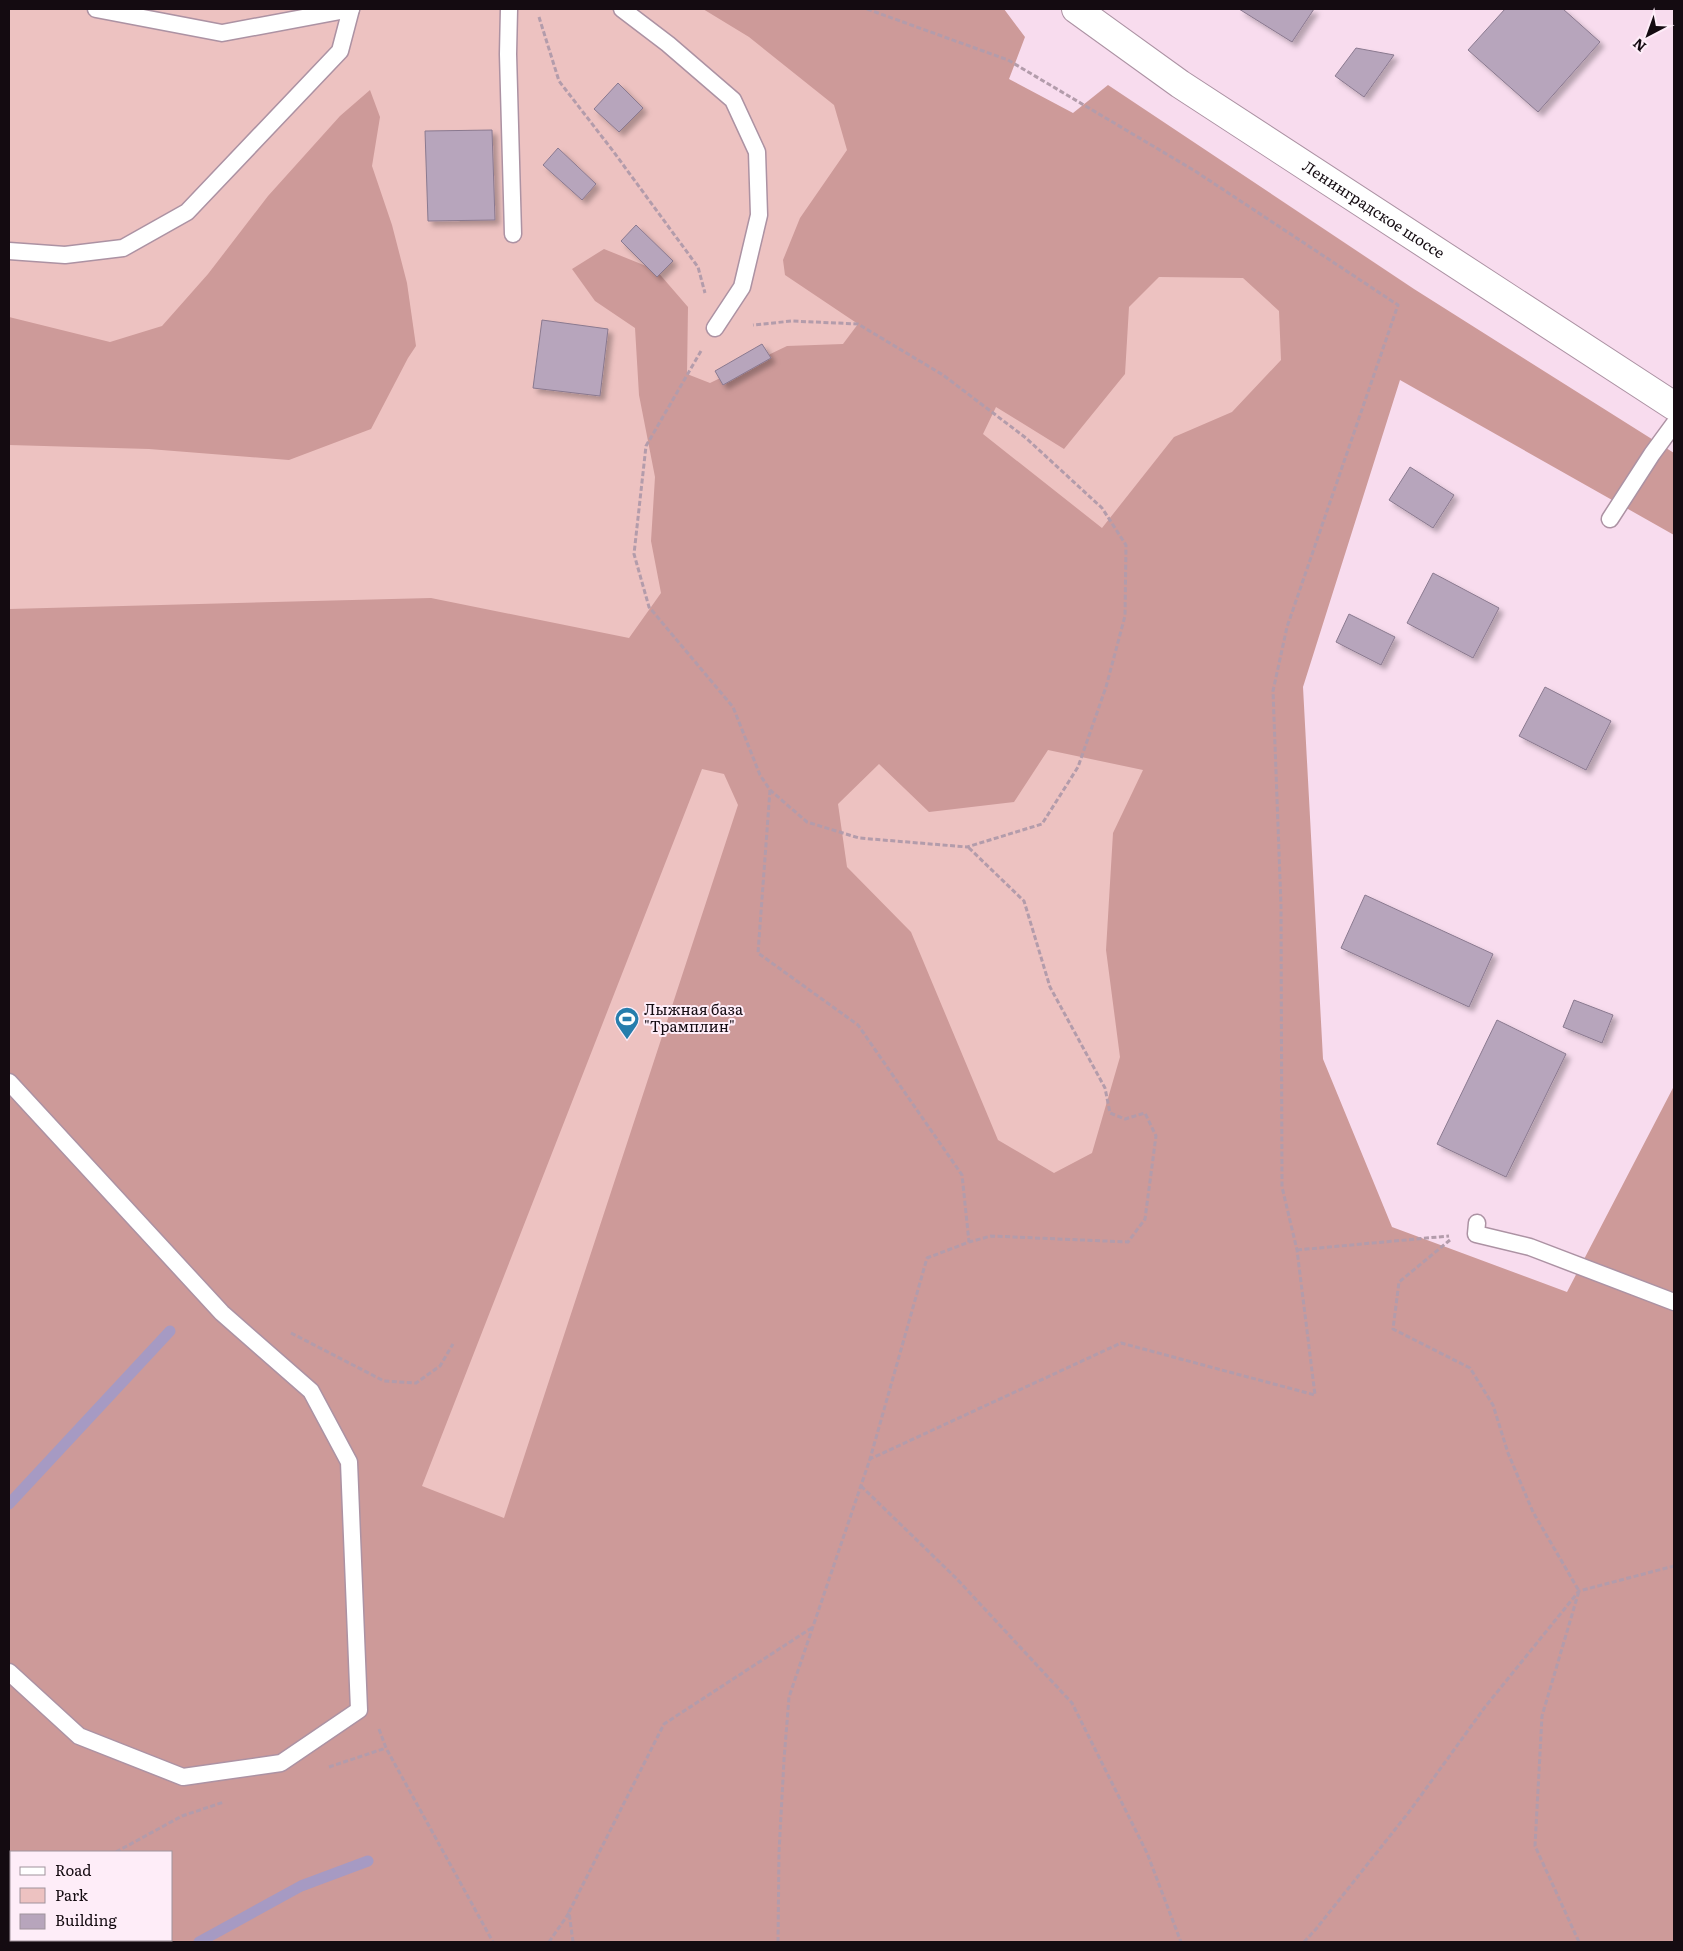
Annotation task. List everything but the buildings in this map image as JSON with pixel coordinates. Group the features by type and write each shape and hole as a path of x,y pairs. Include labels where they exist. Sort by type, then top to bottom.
{"main road":[{"name":"Ленинградское шоссе","path":"1076,9 1204,101 1674,406"}],"lane":[{"path":"9,251 65,254 123,248 187,212 340,51 351,9 222,33 96,9"},
{"path":"509,9 508,54 513,234"},
{"path":"622,9 668,44 733,100 758,152 759,216 742,287 715,328"},
{"path":"1610,519 1674,424"},
{"path":"9,1082 222,1313 311,1391 349,1462 359,1710 281,1763 183,1777 79,1736 9,1672"},
{"path":"1477,1223 1476,1234 1530,1248 1674,1302"}],"path":[{"path":"536,9 559,81 614,151 698,267 715,328 646,446 634,554 649,607 733,707 760,775 770,790 807,822 859,838 967,847 1042,824 1078,767 1106,687 1124,616 1126,545 1102,508 1026,438 943,376 858,324 792,321 715,328"},
{"path":"867,9 1008,60 1195,171 1398,305 1287,627 1273,691 1282,906 1282,1187 1297,1250 1315,1395 1121,1343 870,1459"},
{"path":"770,790 758,953 858,1025 962,1175 970,1242"},
{"path":"778,1942 779,1843 789,1698 870,1459 927,1258 991,1236 1128,1242 1145,1219 1156,1136 1145,1113 1125,1119 1110,1112 1105,1088 1050,987 1024,901 967,847"},
{"path":"1297,1250 1456,1235 1399,1282 1393,1329 1470,1368 1494,1405 1508,1454 1533,1512 1578,1591 1542,1716 1535,1846 1579,1942"},
{"path":"283,1329 384,1382 416,1383 440,1366 453,1344"},
{"path":"861,1486 957,1578 1072,1703 1147,1853 1181,1942"},
{"path":"1304,1942 1409,1812 1485,1706 1578,1591 1674,1566"},
{"path":"549,1942 569,1912 664,1724 814,1626"},
{"path":"377,1721 386,1748 493,1942"},
{"path":"569,1912 573,1942"}],"green space":[{"name":"Лыжная база \"Трамплин\"","path":"9,9 755,9 1353,326 1247,694 1285,1369 514,1942 194,1840 10,1851 9,1886"}],"shaded area":[{"name":"Лыжная база \"Трамплин\"","path":"703,9 1004,9 1025,37 1009,79 1073,113 1108,85 1414,289 1674,453 1674,535 1400,380 1303,687 1323,1059 1392,1227 1567,1292 1674,1086 1674,1942 9,1942 9,609 431,598 629,638 661,593 651,541 655,477 639,395 635,328 595,301 572,269 604,249 656,270 688,307 687,374 710,383 787,346 843,344 858,324 785,275 783,260 800,218 847,150 834,105 749,37","holes":["1159,277 1243,278 1279,311 1281,360 1232,412 1174,437 1102,528 983,434 996,407 1064,449 1125,374 1129,307","1048,750 1143,770 1113,833 1106,950 1120,1057 1092,1153 1054,1173 998,1140 911,932 847,867 838,804 879,764 929,812 1014,802","702,769 724,774 738,805 504,1518 422,1486"]},
{"path":"370,90 380,117 372,166 392,225 407,283 416,346 371,429 289,460 149,449 9,445 9,317 110,342 162,326 208,274 268,196 340,116"}],"waterway":[{"path":"9,1504 170,1331"},
{"path":"199,1942 301,1886 368,1861"}],"place":[{"name":"Лыжная база \"Трамплин\"","path":"627,1040"}]}
